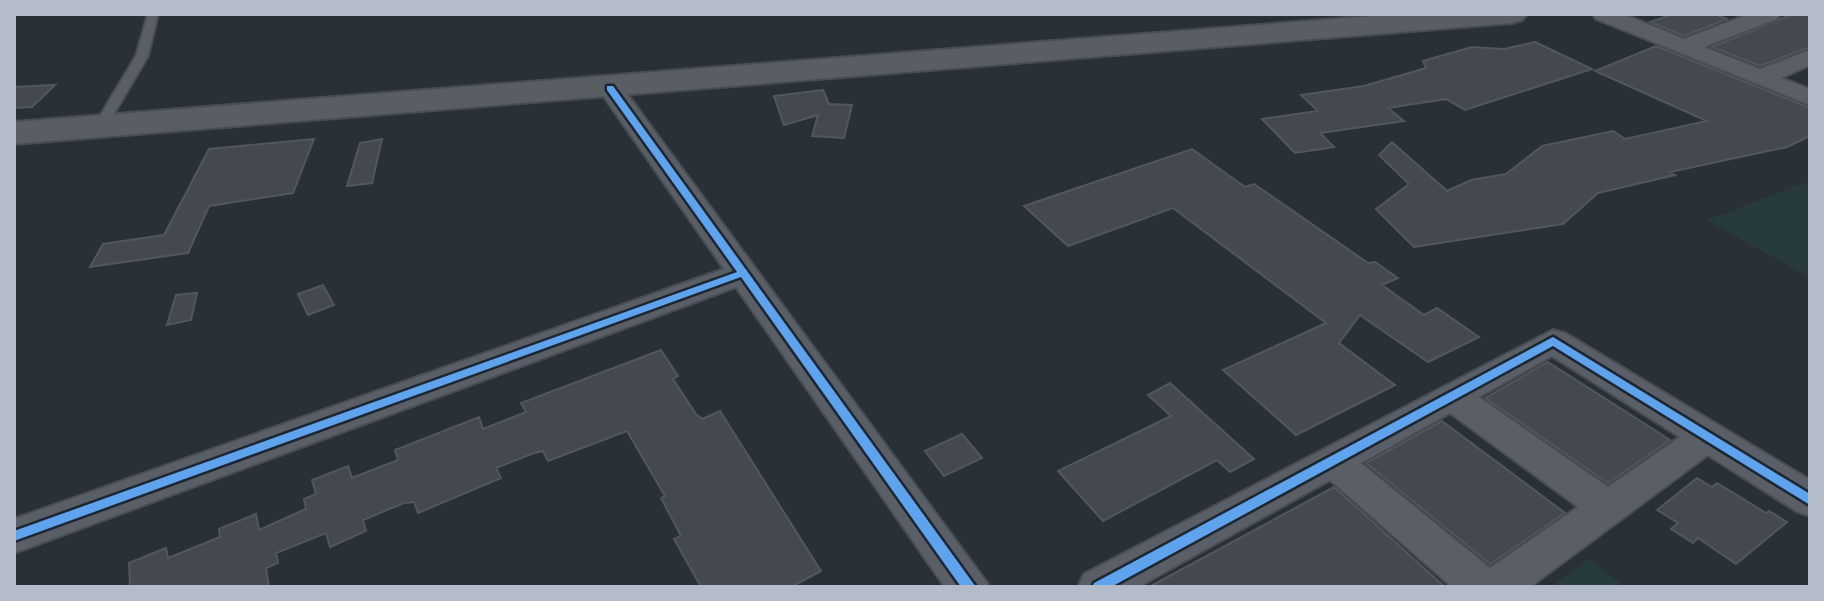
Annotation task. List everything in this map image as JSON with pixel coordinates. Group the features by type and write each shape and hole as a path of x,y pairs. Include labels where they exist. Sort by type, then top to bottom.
{"main road":[{"path":"14,133 1512,14"}],"street":[{"path":"1604,14 1810,98"},
{"path":"1683,47 1769,14"},
{"path":"1760,78 1810,57"},
{"path":"610,88 969,587"},
{"path":"14,536 741,274"},
{"path":"1099,587 1553,341 1810,500"},
{"path":"1452,396 1608,508"},
{"path":"1497,587 1707,437"},
{"path":"1332,460 1482,587"}],"lane":[{"path":"100,126 142,56 153,14"}],"green space":[{"path":"1810,181 1810,278 1707,220"},
{"path":"1589,559 1625,587 1550,587"}],"building":[{"path":"1673,14 1714,14 1727,19 1684,36 1650,22"},
{"path":"1793,14 1810,14 1810,47 1760,66 1712,47"},
{"path":"1535,42 1592,69 1465,110 1446,99 1388,108 1404,121 1320,133 1334,147 1295,153 1262,119 1318,111 1301,95 1364,86 1426,68 1423,61 1472,47 1504,49"},
{"path":"1656,46 1810,108 1810,136 1787,147 1670,172 1675,175 1598,193 1563,224 1414,247 1376,209 1409,184 1379,155 1392,142 1447,191 1471,180 1506,174 1542,146 1613,131 1625,139 1707,121 1595,71"},
{"path":"55,85 32,107 14,108 14,87"},
{"path":"823,90 829,104 852,105 844,138 812,136 818,115 784,125 774,96"},
{"path":"314,139 293,193 209,206 188,253 90,267 103,244 164,235 209,149"},
{"path":"382,139 372,183 347,186 360,143"},
{"path":"1192,149 1245,187 1254,184 1368,263 1375,262 1398,278 1382,285 1424,315 1437,308 1479,337 1428,362 1360,315 1339,343 1395,385 1296,435 1223,370 1326,323 1173,208 1068,246 1024,206"},
{"path":"323,285 334,305 308,315 298,294"},
{"path":"197,293 191,320 167,325 176,295"},
{"path":"661,350 678,376 673,379 696,414 702,419 720,411 821,571 791,587 701,587 674,539 681,536 661,498 665,496 627,431 548,461 543,451 534,453 496,468 501,478 418,513 414,502 404,503 363,520 366,531 330,547 326,533 276,553 278,563 266,568 269,587 130,587 129,563 166,548 168,558 220,537 219,529 256,514 259,530 306,509 304,499 316,494 312,480 348,466 352,478 398,460 395,450 479,417 483,429 526,412 521,403"},
{"path":"1548,362 1670,440 1608,483 1485,398"},
{"path":"1170,383 1254,459 1230,472 1217,460 1103,521 1058,471 1171,416 1148,395"},
{"path":"1442,421 1565,513 1490,564 1366,463"},
{"path":"962,434 982,458 944,476 925,451"},
{"path":"1697,478 1712,487 1717,483 1787,522 1736,564 1698,538 1693,543 1671,529 1678,523 1657,510"},
{"path":"1334,487 1445,587 1149,587"}],"cycle path":[{"path":"610,88 969,587"},
{"path":"14,536 741,274"},
{"path":"1099,587 1553,341 1810,500"}]}
